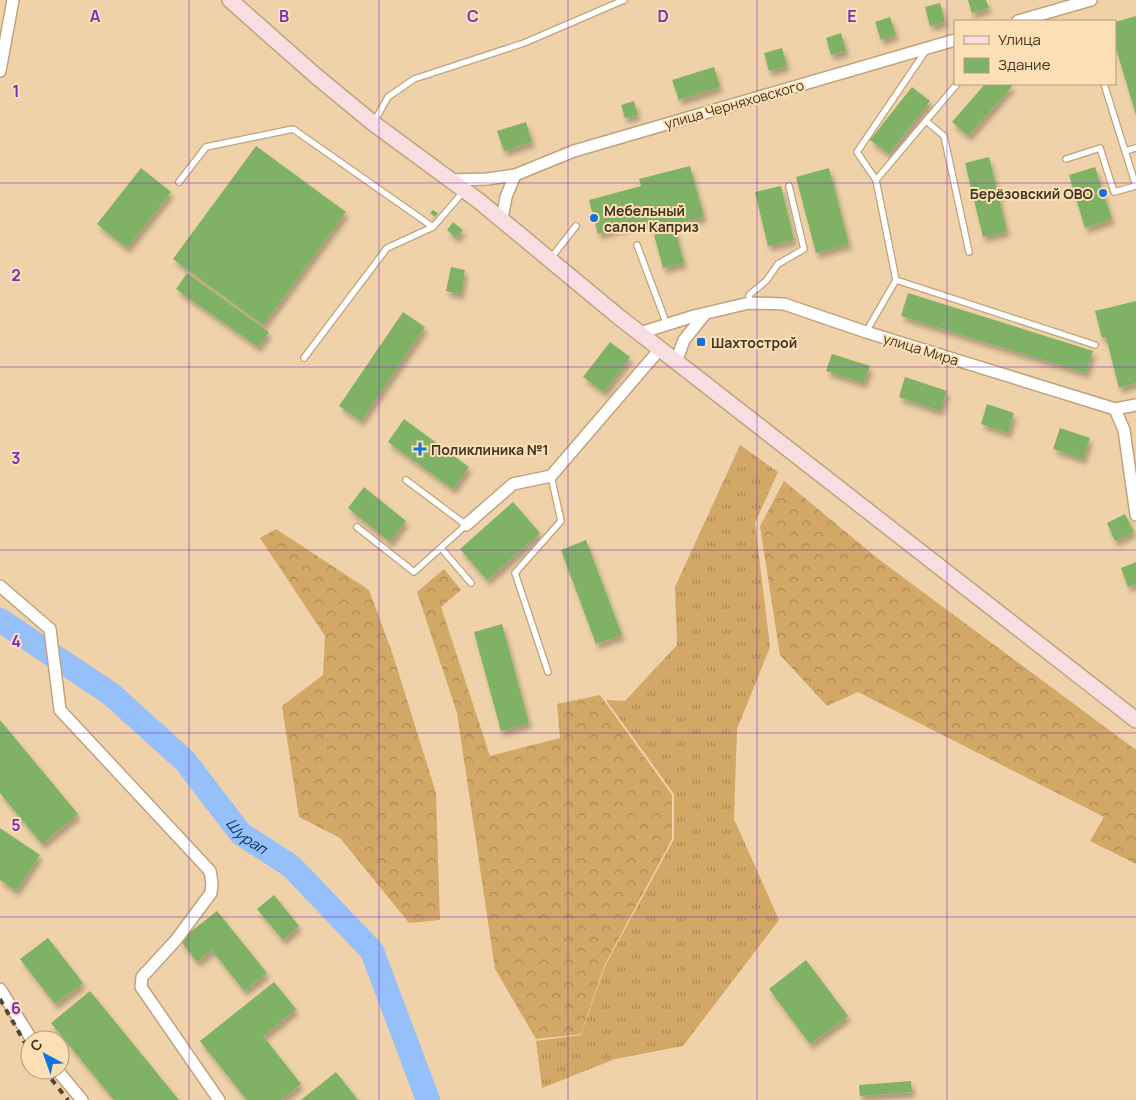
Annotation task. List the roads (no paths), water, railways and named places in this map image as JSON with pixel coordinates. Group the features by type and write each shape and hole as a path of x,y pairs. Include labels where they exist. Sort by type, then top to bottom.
{"main road":[{"path":"230,0 316,76 373,123 502,219 640,334 1136,720"}],"street":[{"path":"0,71 13,0"},
{"path":"1021,20 1091,0"},
{"name":"улица Черняховского","path":"450,180 487,179 515,175 574,151 954,40"},
{"path":"502,219 506,197 515,175"},
{"name":"улица Мира","path":"640,334 749,303 784,304 866,332 1115,409 1136,405"},
{"path":"676,362 684,340 705,314"},
{"path":"466,526 513,484 551,476 660,349"},
{"path":"1115,409 1124,430 1136,515"},
{"path":"0,586 50,629 60,710 210,871 211,892 176,940 142,977 141,987 219,1100"},
{"path":"0,990 26,1030"},
{"path":"65,1080 82,1100"}],"lane":[{"path":"373,123 388,97 414,79 524,44 624,0"},
{"path":"866,332 896,280 876,180 857,152 928,48"},
{"path":"876,180 956,85"},
{"path":"1066,159 1100,148 1114,192 1136,186 1104,85"},
{"path":"926,121 944,136 969,252"},
{"path":"179,182 206,147 293,130 433,227"},
{"path":"1125,151 1136,148"},
{"path":"749,303 748,295 766,281 778,264 804,249 789,186"},
{"path":"304,358 387,248 433,227 464,190"},
{"path":"550,259 576,226"},
{"path":"637,245 667,325"},
{"path":"896,280 1095,345"},
{"path":"548,672 515,573 560,521 551,476"},
{"path":"357,527 414,572 466,526 406,480"},
{"path":"441,548 471,583"}],"waterway":[{"name":"Шурап","path":"0,620 111,694 185,761 241,834 291,866 372,951 428,1100"}],"railway":[{"path":"0,999 20,1034"},
{"path":"52,1080 68,1100"}],"place":[{"name":"Берёзовский ОВО","path":"1103,193"},
{"name":"Мебельный салон Каприз","path":"594,218"},
{"name":"Шахтострой","path":"701,342"},
{"name":"Поликлиника №1","path":"420,449"}]}
